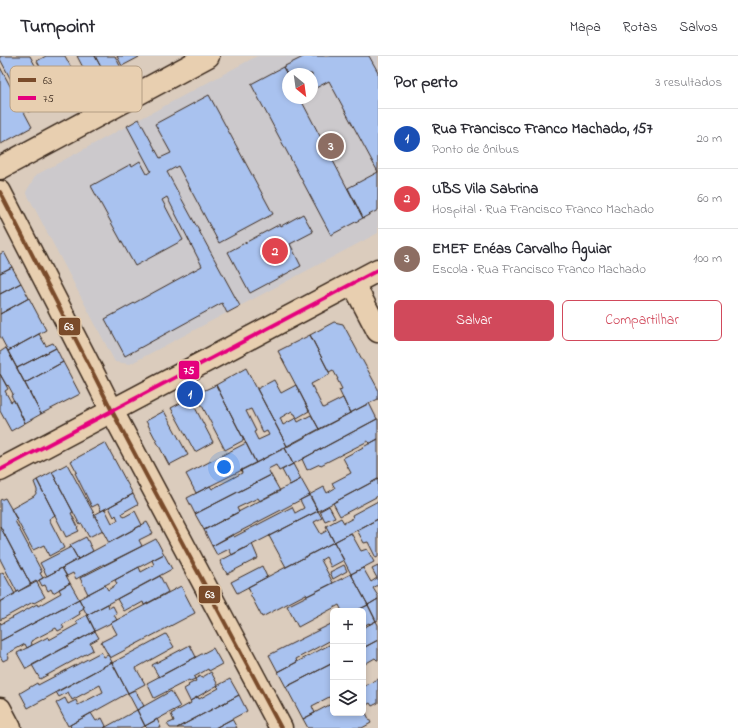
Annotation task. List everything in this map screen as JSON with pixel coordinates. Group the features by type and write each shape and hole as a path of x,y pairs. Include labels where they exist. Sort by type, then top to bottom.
{"street":[{"path":"142,92 208,56"},
{"path":"0,168 104,112"},
{"path":"0,192 112,411 281,728"},
{"path":"0,470 378,270"},
{"path":"353,283 378,331"},
{"path":"0,709 10,728"}],"shaded area":[{"path":"257,56 378,56 378,233 130,364 115,362 26,192 36,175"}],"building":[{"path":"0,56 30,56 35,66 10,66 10,78 0,59"},
{"path":"46,56 65,56 70,66 40,66 37,61"},
{"path":"77,56 95,56 100,66 82,66"},
{"path":"95,56 115,56 120,66 100,66"},
{"path":"117,56 141,56 122,66"},
{"path":"305,56 369,56 378,72 378,172 329,81 318,87 318,68 283,67"},
{"path":"0,67 10,86 10,112 24,112 32,127 1,144"},
{"path":"283,67 282,104 303,104 363,218 331,235 251,84"},
{"path":"209,95 273,214 219,243 178,166 167,172 240,306 227,313 222,303 125,356 105,319 202,266 167,197 162,200 183,240 135,266 91,186 131,164 132,166 140,161 147,174 151,171 127,126 139,119 160,158 171,153 155,124"},
{"path":"378,172 378,210 363,218 348,188"},
{"path":"303,214 313,232 290,244 301,266 250,293 228,252 280,224 281,226"},
{"path":"4,252 12,267 0,273 0,254"},
{"path":"12,267 21,283 0,294 0,273"},
{"path":"21,283 29,298 0,314 0,294"},
{"path":"29,298 46,330 8,351 0,336 0,314"},
{"path":"334,322 343,324 378,389 378,399 350,413 339,390 342,389 338,379 333,370 329,372 310,335"},
{"path":"39,334 46,346 53,343 56,348 17,368 8,351"},
{"path":"310,335 330,374 311,384 323,408 343,398 350,413 319,429 278,351"},
{"path":"6,348 41,414 25,423 11,395 13,394 0,374 0,352"},
{"path":"56,348 63,362 25,383 17,368"},
{"path":"63,362 80,394 41,414 25,383"},
{"path":"246,368 287,446 256,463 216,385","holes":["251,409 263,433 267,431 269,435 258,440 254,432 256,431 246,411"]},
{"path":"0,374 8,389 5,391 11,402 14,400 25,423 11,431 0,411"},
{"path":"274,380 281,393 296,385 309,411 297,418 292,411 280,418 283,425 296,418 298,422 311,415 319,429 287,446 257,389"},
{"path":"216,385 244,440 225,450 196,394"},
{"path":"190,398 213,442 195,452 171,408"},
{"path":"369,403 377,419 293,464 285,448"},
{"path":"164,411 188,455 169,465 146,421"},
{"path":"377,419 378,439 369,444 368,441 321,465 320,464 307,470 302,459"},
{"path":"378,439 378,479 318,511 309,495 324,487 327,493 335,488 332,483 351,473 343,458"},
{"path":"104,443 106,444 133,494 101,511 98,504 92,507 75,473 77,472 71,461"},
{"path":"246,443 256,463 196,493 186,474"},
{"path":"285,448 293,464 279,471 276,465 268,469 271,475 195,514 187,498 210,486 212,489 242,473 241,470"},
{"path":"67,464 103,530 89,537 82,524 80,525 52,472"},
{"path":"293,464 301,479 290,485 282,470"},
{"path":"52,472 73,512 71,513 79,531 66,537 37,480"},
{"path":"271,475 280,491 260,501 258,498 237,508 239,512 204,530 195,514"},
{"path":"301,479 310,495 212,546 204,530"},
{"path":"378,479 378,496 340,516 333,503"},
{"path":"37,480 55,515 49,519 64,548 49,556 44,545 33,550 11,509 34,496 37,490 34,482"},
{"path":"133,494 138,504 122,513 124,517 135,511 142,525 109,543 94,515 105,509 112,523 118,520 116,515 114,517 109,507"},
{"path":"310,495 318,511 232,555 229,549 217,555 212,546 233,534 234,537 292,507 295,513 304,508 300,500"},
{"path":"5,498 17,519 15,521 42,572 40,573 43,578 31,585 0,526 0,500"},
{"path":"378,501 378,519 334,542 326,526 341,518 344,523 353,518 352,515"},
{"path":"329,506 335,517 325,521 320,511"},
{"path":"318,511 322,518 314,522 321,534 328,530 334,542 286,567 269,536"},
{"path":"378,519 378,557 376,558 368,542 364,543 357,530"},
{"path":"147,522 153,533 139,540 142,546 76,579 73,573 67,576 62,568"},
{"path":"0,526 31,585 17,592 0,559"},
{"path":"351,533 361,551 367,549 374,562 351,574 334,542"},
{"path":"86,537 93,551 78,559 70,545"},
{"path":"156,539 164,554 88,594 80,578"},
{"path":"334,542 344,560 331,567 326,557 321,560 333,583 307,596 306,594 262,617 248,587"},
{"path":"252,544 258,558 227,574 220,561"},
{"path":"71,547 78,559 47,576 40,563"},
{"path":"164,554 172,569 87,615 79,599 105,585 108,590 117,584 115,580 139,567 141,572 154,565 152,560"},
{"path":"344,565 347,571 333,579 330,572"},
{"path":"262,566 267,577 237,593 231,582"},
{"path":"378,566 378,585 373,588 378,596 378,599 368,605 351,574 363,568 371,582 377,578 372,569"},
{"path":"62,568 70,583 53,593 51,589 48,591 45,585 42,586 39,580"},
{"path":"3,572 15,594 0,602 0,574"},
{"path":"351,574 368,605 362,608 340,608 339,605 330,608 330,610 298,627 287,606"},
{"path":"160,576 168,592 144,605 143,602 124,611 117,599"},
{"path":"36,581 45,597 0,620 0,602"},
{"path":"70,583 79,599 0,641 0,622 1,624 37,604 38,606 61,593 59,589"},
{"path":"181,586 195,613 110,658 101,642 117,634 111,623"},
{"path":"79,599 84,608 79,611 80,614 62,625 64,628 58,631 56,628 31,641 32,645 27,648 25,644 7,654 9,658 3,661 0,656 0,641"},
{"path":"378,599 378,620 376,621 368,605"},
{"path":"108,604 109,608 113,606 117,614 114,615 117,620 95,631 87,615"},
{"path":"368,605 376,621 366,624 366,608 362,608"},
{"path":"87,615 95,631 26,669 17,653 48,637 49,640 78,624 76,621"},
{"path":"376,621 378,625 378,640 366,646 366,644 366,626"},
{"path":"330,624 330,641 296,659 297,662 278,672 269,655"},
{"path":"95,631 99,638 90,643 93,650 40,679 32,665"},
{"path":"166,634 174,647 136,668 145,684 128,693 112,663"},
{"path":"378,640 378,660 375,658 366,663 366,646"},
{"path":"190,645 196,657 159,677 152,665"},
{"path":"330,645 330,665 286,687 278,672"},
{"path":"213,648 222,664 209,671 208,669 194,677 195,679 189,680 154,698 147,683"},
{"path":"101,652 104,657 108,655 112,662 28,708 20,693 37,683 38,685"},
{"path":"112,662 128,693 68,726 56,703 65,698 68,704 76,700 78,705 103,692 100,685 72,700 68,692 59,697 56,692"},
{"path":"330,665 330,697 312,706 315,713 303,719 286,687"},
{"path":"211,672 218,685 190,701 184,689 196,681 195,679 200,676 201,678"},
{"path":"230,679 239,695 177,728 170,728 167,724 174,721 171,714 191,703 190,701 198,697 199,699 219,688 217,686"},
{"path":"378,679 378,703 372,706 370,703 366,705 366,685"},
{"path":"135,690 144,706 137,710 128,693"},
{"path":"171,691 180,707 145,726 137,710"},
{"path":"239,695 247,711 215,728 177,728"},
{"path":"330,705 330,716 366,716 366,713 371,723 362,728 308,728 303,719"},
{"path":"137,710 145,726 141,728 104,728"},
{"path":"91,713 96,721 102,718 106,726 104,728 71,728 70,725"},
{"path":"157,719 161,728 147,728 145,726"},
{"path":"232,719 237,728 215,728"}],"transit line":[{"name":"63","path":"0,192 112,411 281,728"},
{"name":"75","path":"0,470 378,270"}],"place":[{"name":"EMEF Enéas Carvalho Aguiar","path":"331,146"},
{"name":"UBS Vila Sabrina","path":"275,251"},
{"name":"Rua Francisco Franco Machado, 157","path":"190,394"}]}
